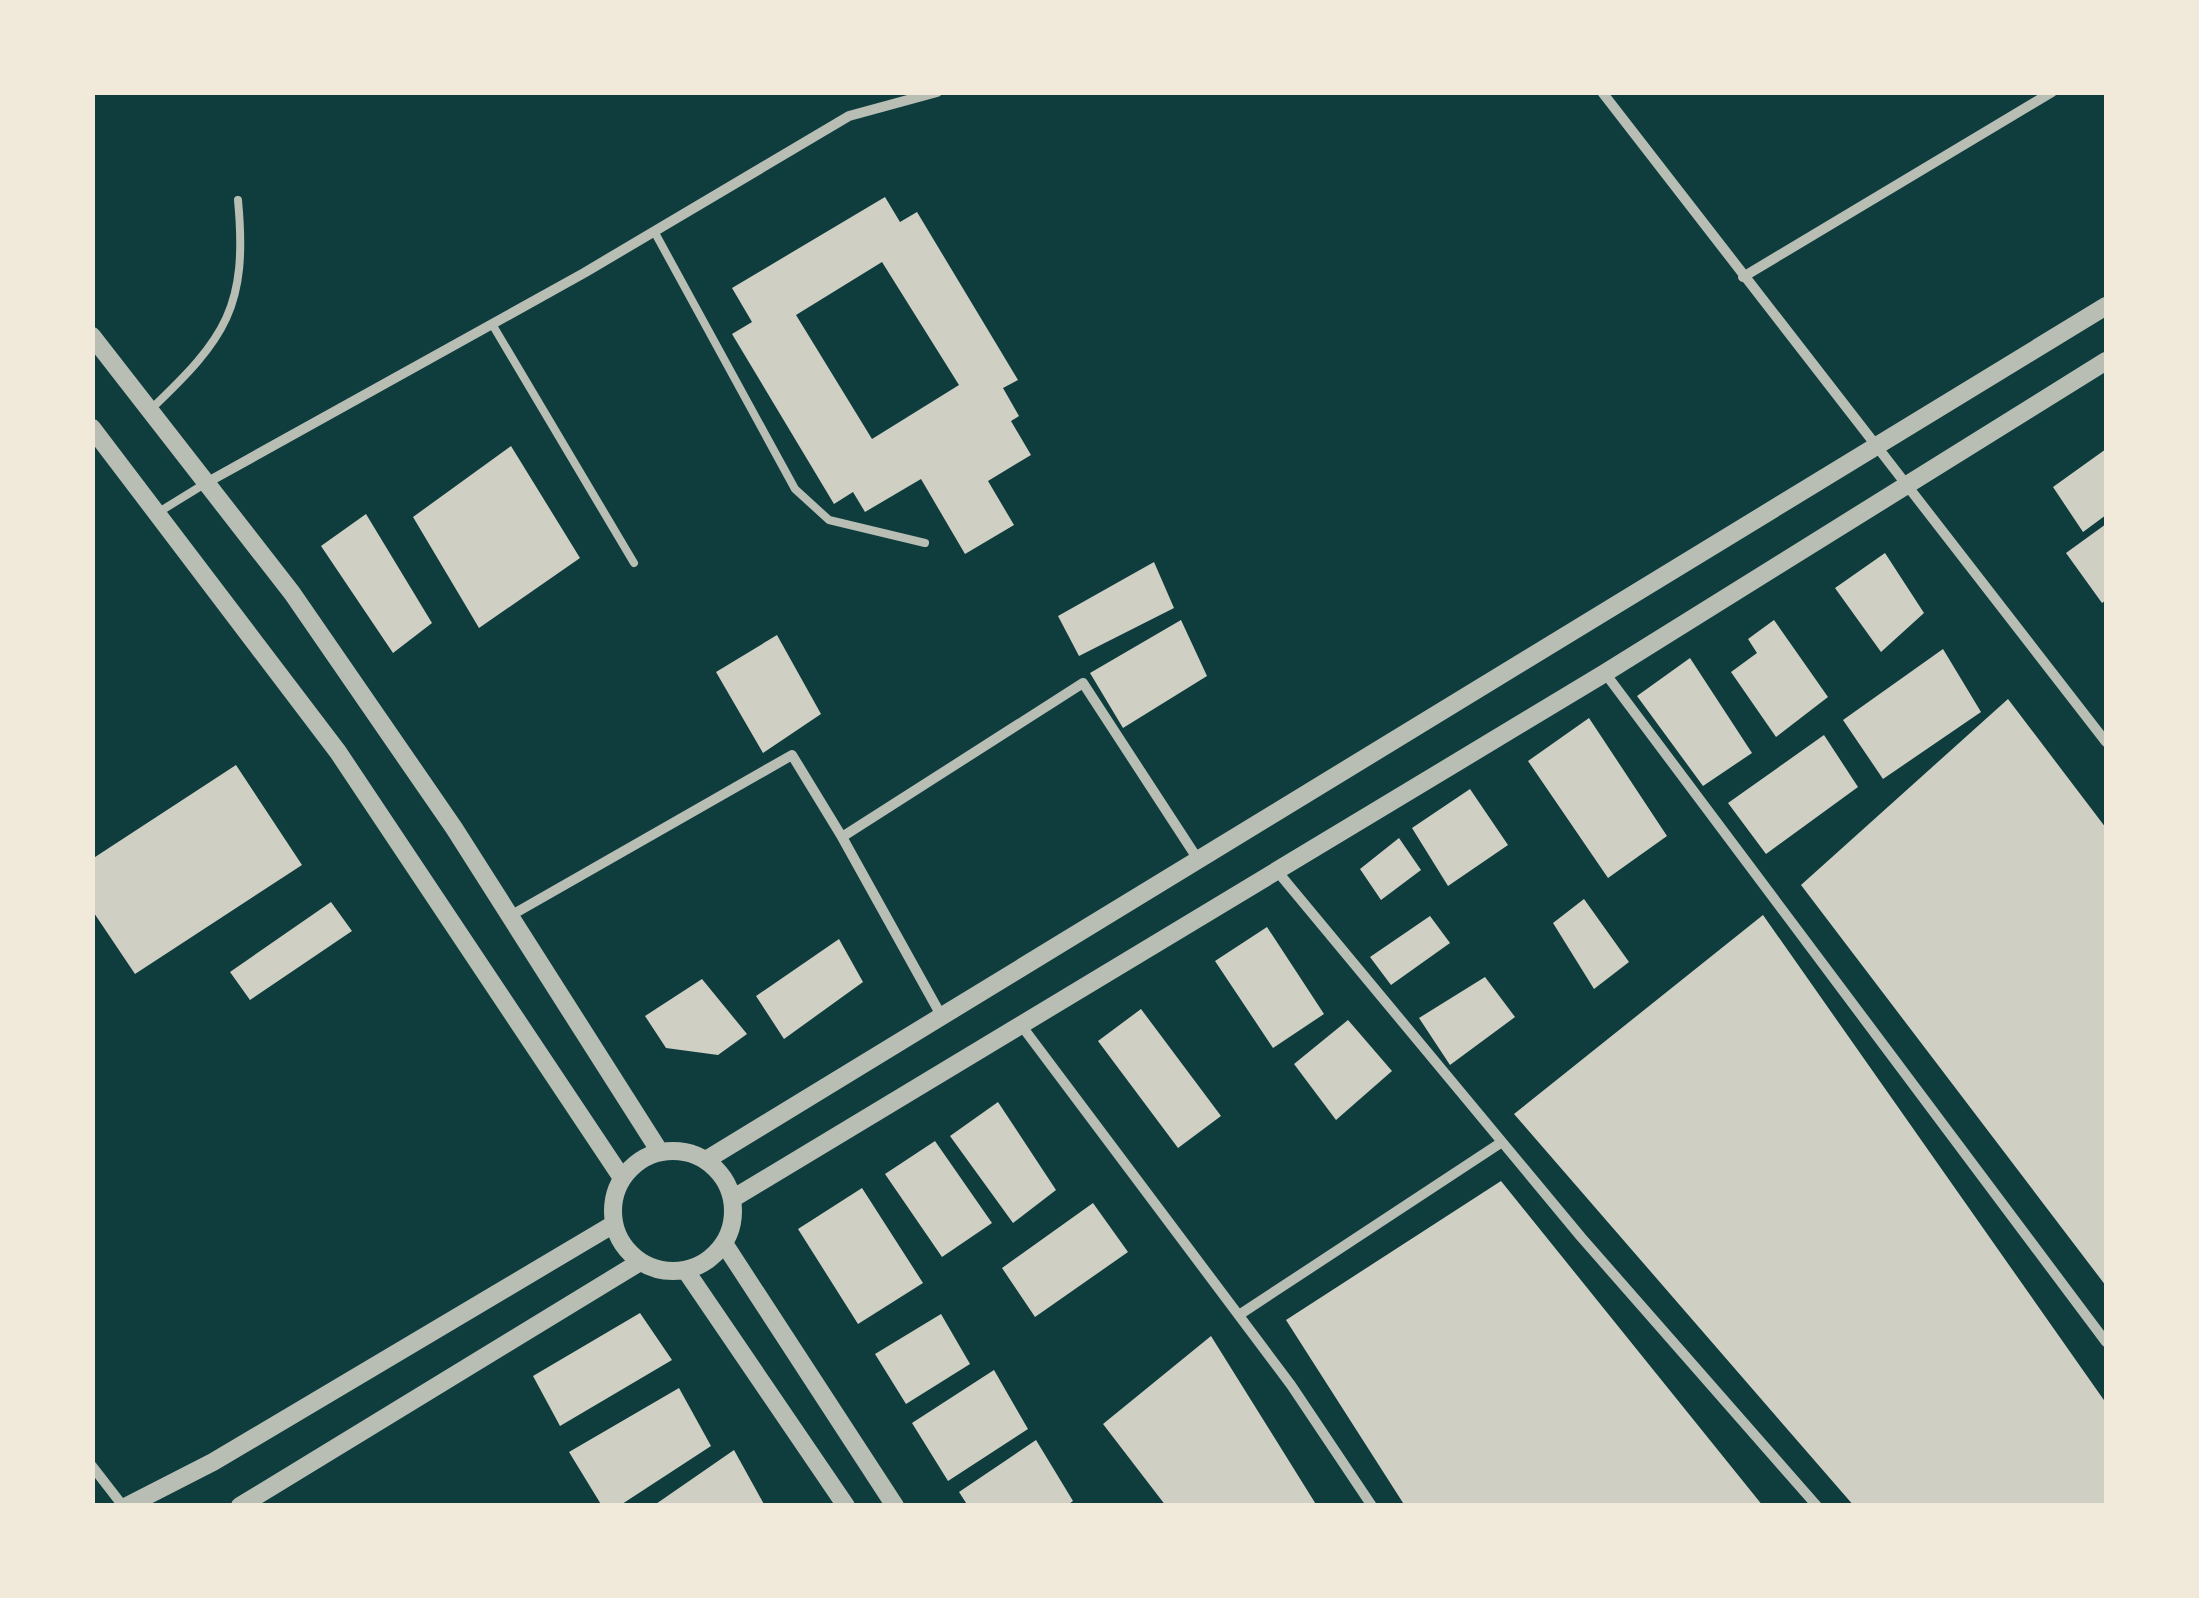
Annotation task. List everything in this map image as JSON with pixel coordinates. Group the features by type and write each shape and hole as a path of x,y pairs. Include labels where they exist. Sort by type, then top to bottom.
{"street":[{"path":"1602,92 2106,742"},
{"path":"1744,277 2052,92"},
{"path":"206,483 492,324 849,116 930,93"},
{"path":"706,1160 2106,306"},
{"path":"92,336 292,593 510,916 660,1152"},
{"path":"732,1198 1605,674 2106,361"},
{"path":"92,428 338,752 622,1178"},
{"path":"1605,674 2106,1342"},
{"path":"842,838 1083,683 1200,861"},
{"path":"510,916 792,755 942,1017"},
{"path":"1276,870 1502,1142 1817,1506"},
{"path":"1020,1024 1239,1315 1372,1506"},
{"path":"1239,1315 1502,1142"},
{"path":"660,1152 684,1152 706,1160 723,1177 732,1198 733,1222 725,1244 708,1262 686,1271 662,1271 640,1262 624,1246 614,1224 614,1200 622,1178 638,1162 660,1152"},
{"path":"92,1466 125,1506 213,1462 614,1224"},
{"path":"725,1244 895,1506"},
{"path":"240,1506 640,1262"},
{"path":"686,1271 846,1506"}],"lane":[{"path":"150,410 198,364 224,326 236,296 243,254 238,200"},
{"path":"654,231 796,489 829,520 925,543"},
{"path":"492,324 634,564"},
{"path":"156,513 206,483"}],"building":[{"path":"885,197 900,222 917,212 1018,380 1003,388 1019,416 1011,421 1031,455 988,481 1014,525 965,554 921,479 865,512 853,492 834,504 732,334 752,322 732,288","holes":["882,262 959,385 872,439 796,315"]},
{"path":"511,446 580,558 479,628 413,517"},
{"path":"2106,449 2106,515 2083,532 2053,487"},
{"path":"366,514 432,623 393,653 321,546"},
{"path":"2106,524 2106,600 2102,603 2066,553"},
{"path":"1885,553 1924,613 1881,652 1835,588"},
{"path":"1154,562 1174,608 1079,656 1058,616"},
{"path":"1181,620 1207,676 1123,728 1090,673"},
{"path":"1774,620 1828,697 1776,737 1731,672 1757,653 1748,639"},
{"path":"777,635 821,714 763,753 716,672"},
{"path":"1943,649 1981,712 1883,779 1843,720"},
{"path":"1690,658 1752,753 1703,786 1637,696"},
{"path":"2008,699 2106,828 2106,1286 1801,885"},
{"path":"1589,718 1667,836 1608,878 1528,761"},
{"path":"1824,735 1858,787 1766,854 1728,803"},
{"path":"236,765 302,865 135,974 92,910 92,859"},
{"path":"1470,789 1508,845 1448,886 1412,828"},
{"path":"1399,838 1421,870 1381,900 1360,869"},
{"path":"1584,899 1629,962 1594,989 1553,923"},
{"path":"331,902 352,931 250,1000 230,972"},
{"path":"1763,915 2106,1403 2106,1506 1854,1506 1514,1114"},
{"path":"1430,916 1450,943 1391,985 1370,957"},
{"path":"1267,927 1324,1014 1273,1048 1215,961"},
{"path":"839,939 863,982 784,1039 756,996"},
{"path":"1485,977 1515,1017 1450,1065 1419,1018"},
{"path":"702,979 747,1034 718,1055 666,1048 645,1016"},
{"path":"1141,1009 1221,1116 1178,1148 1098,1041"},
{"path":"1348,1020 1392,1071 1336,1120 1294,1064"},
{"path":"998,1102 1056,1190 1013,1223 950,1136"},
{"path":"935,1141 992,1223 942,1257 885,1174"},
{"path":"1501,1181 1763,1506 1405,1506 1286,1320"},
{"path":"862,1188 923,1283 858,1324 798,1229"},
{"path":"1093,1203 1128,1252 1035,1317 1002,1268"},
{"path":"640,1313 672,1360 560,1426 533,1376"},
{"path":"941,1314 970,1364 906,1404 875,1354"},
{"path":"1211,1336 1317,1506 1166,1506 1103,1424"},
{"path":"994,1370 1028,1429 948,1481 912,1423"},
{"path":"679,1388 711,1446 619,1506 602,1506 569,1452"},
{"path":"1036,1440 1073,1501 1066,1506 968,1506 959,1492"},
{"path":"734,1450 765,1506 653,1506"}]}
